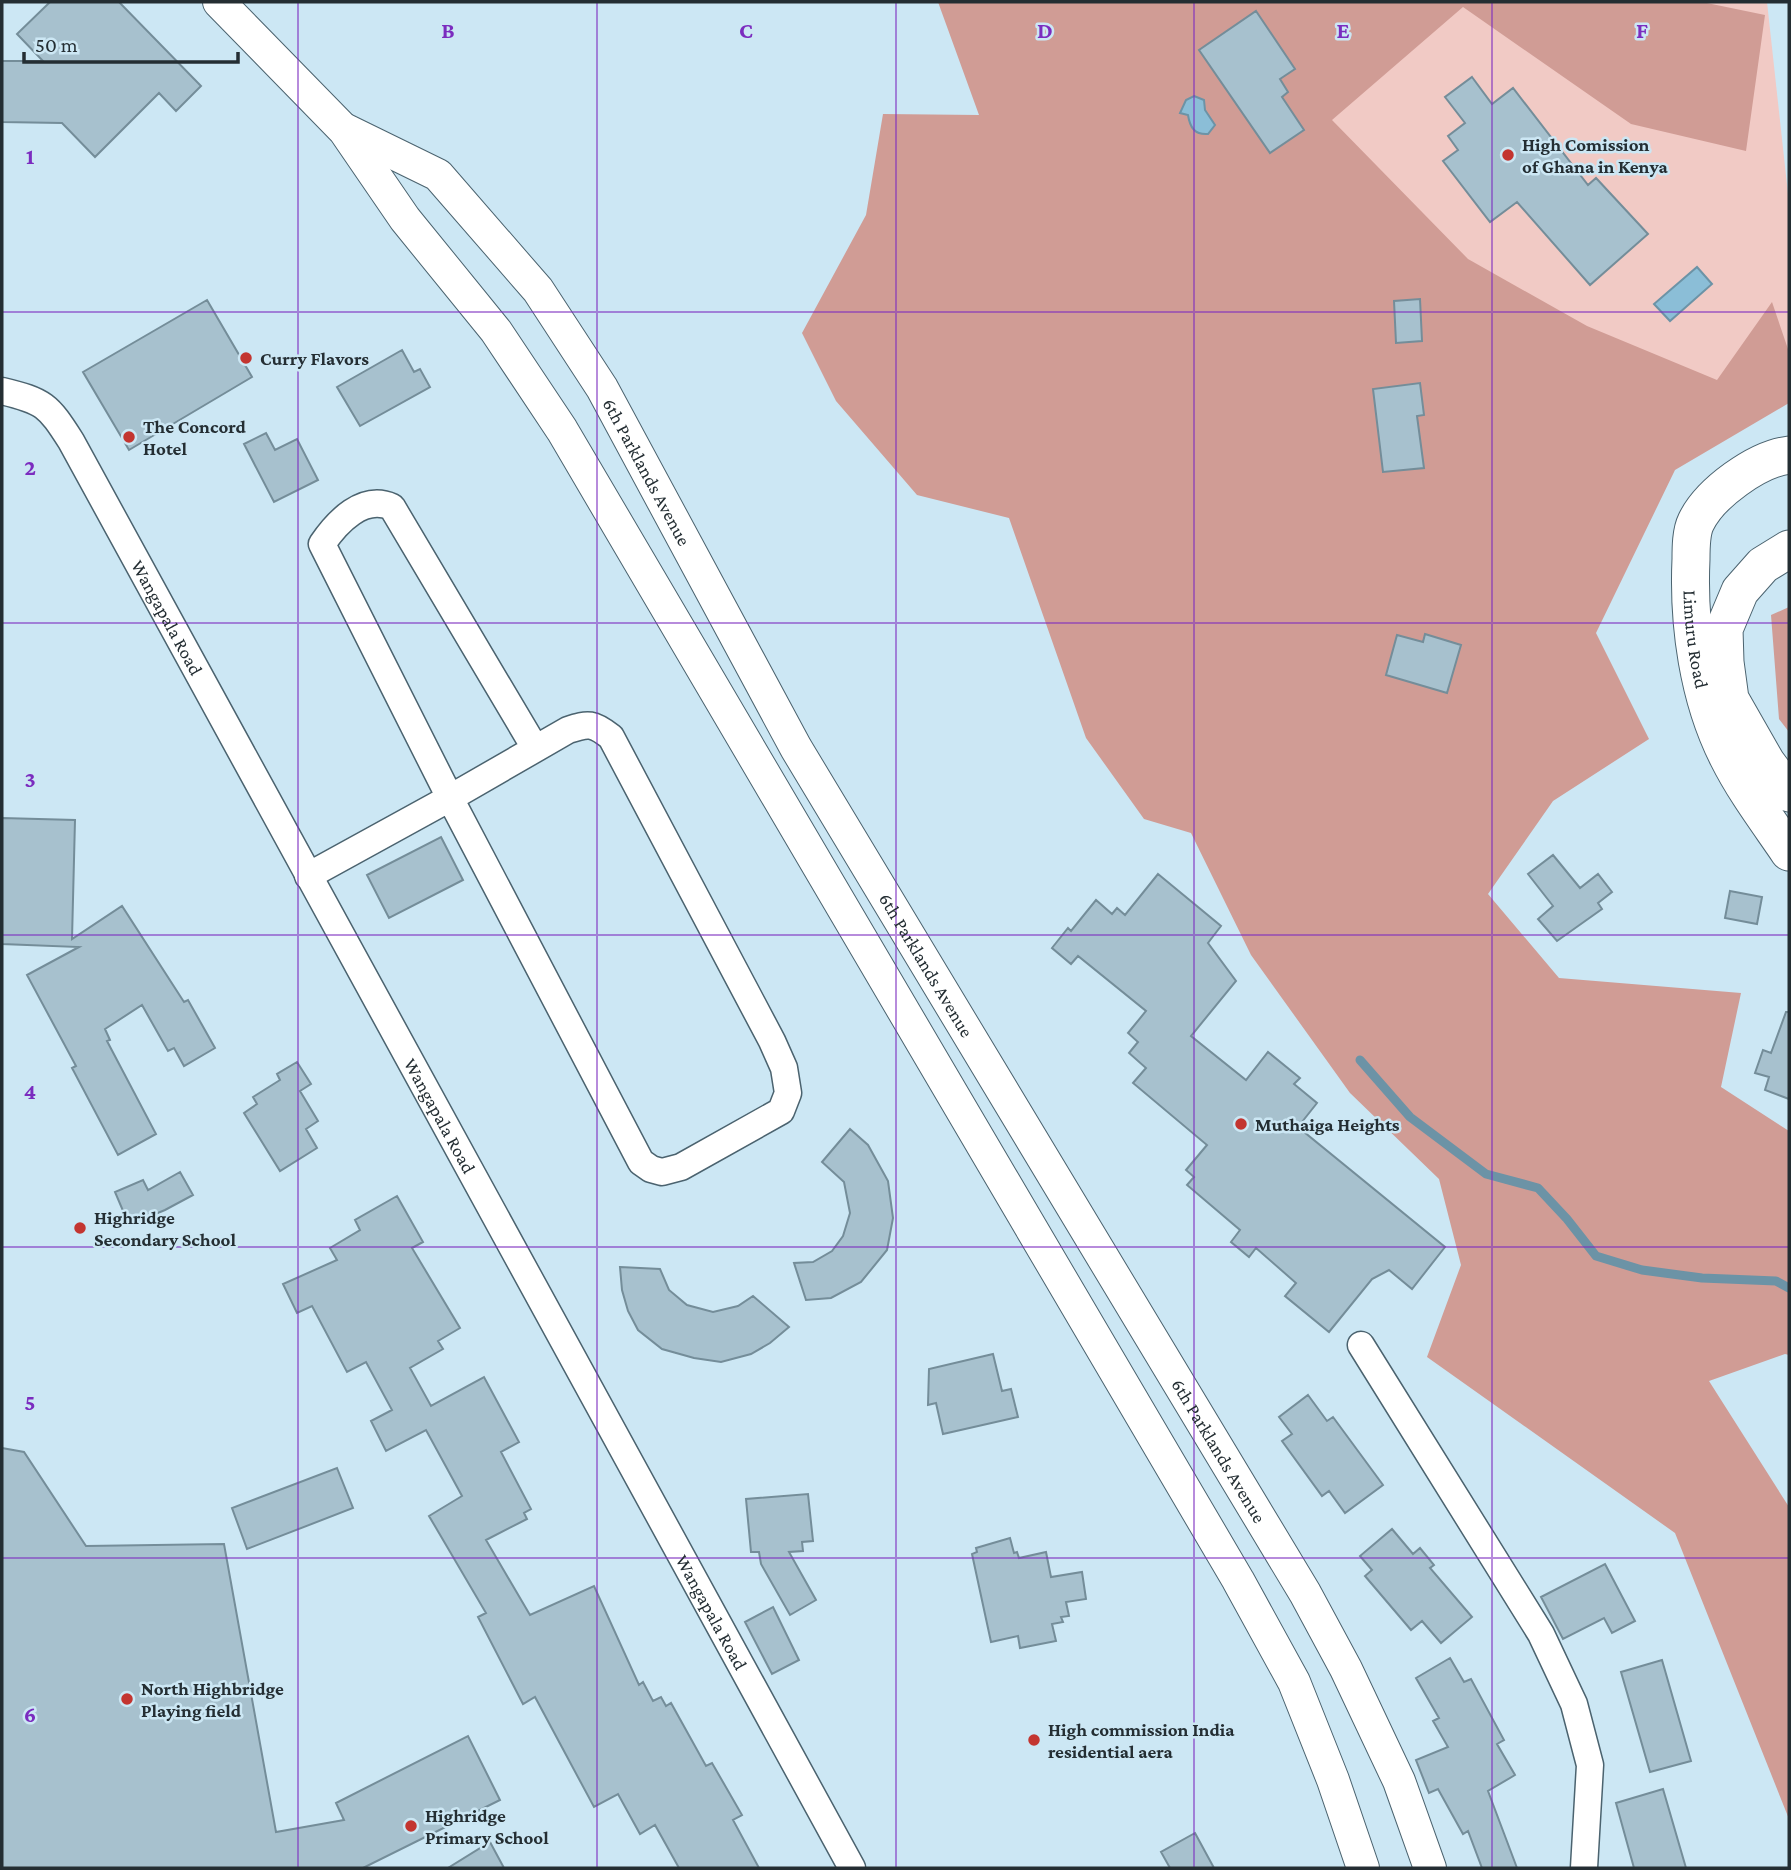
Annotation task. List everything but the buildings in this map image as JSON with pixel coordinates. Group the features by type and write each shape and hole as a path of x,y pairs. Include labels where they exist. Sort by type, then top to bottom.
{"main road":[{"name":"Limuru Road","path":"1789,455 1770,460 1741,475 1707,505 1695,524 1689,593 1702,683 1717,732 1727,756 1750,796 1789,852"},
{"path":"1789,549 1763,565 1740,591 1724,629 1730,699 1766,762 1789,793"}],"street":[{"name":"6th Parklands Avenue","path":"219,2 344,130 405,219 496,331 562,430 1224,1556 1294,1682 1333,1780 1363,1868"},
{"name":"6th Parklands Avenue","path":"344,130 438,175 538,290 602,388 796,748 1305,1593 1346,1669 1399,1781 1430,1868"},
{"name":"Wangapala Road","path":"2,391 32,398 53,413 72,442 852,1868"},
{"path":"308,876 450,798 568,730 587,723 599,727 611,737 772,1041 784,1068 789,1093 781,1111 681,1167 662,1172 641,1162 450,798 322,544 335,525 356,509 370,503 384,503 392,507 535,748"},
{"path":"1361,1345 1541,1634 1574,1704 1590,1765 1584,1868"}],"shaded area":[{"path":"938,2 1702,2 1765,15 1746,151 1631,124 1463,7 1332,120 1468,259 1587,326 1717,380 1772,302 1789,352 1789,403 1675,470 1596,633 1649,739 1553,801 1488,894 1559,978 1741,993 1721,1087 1789,1131 1789,1355 1785,1354 1709,1381 1789,1507 1789,1819 1675,1533 1427,1357 1461,1265 1439,1179 1350,1093 1251,955 1191,833 1144,819 1086,738 1009,518 917,495 836,401 802,333 866,215 883,114 979,115"},
{"path":"1227,2 1767,2 1789,203 1789,379 1422,479"},
{"path":"1789,607 1789,732 1779,719 1771,615"}],"water":[{"path":"1194,96 1204,100 1205,110 1215,125 1208,134 1196,132 1188,115 1180,113 1186,100"},
{"path":"1697,267 1712,284 1670,321 1654,304"}],"waterway":[{"path":"1360,1060 1410,1117 1486,1174 1538,1188 1596,1256 1642,1270 1702,1278 1776,1281 1789,1288"}],"place":[{"name":"High Comission of Ghana in Kenya","path":"1508,155"},
{"name":"Curry Flavors","path":"246,358"},
{"name":"The Concord Hotel","path":"129,437"},
{"name":"Muthaiga Heights","path":"1241,1124"},
{"name":"Highridge Secondary School","path":"80,1228"},
{"name":"North Highbridge Playing field","path":"127,1699"},
{"name":"High commission India residential aera","path":"1034,1740"},
{"name":"Highridge Primary School","path":"411,1826"}]}
